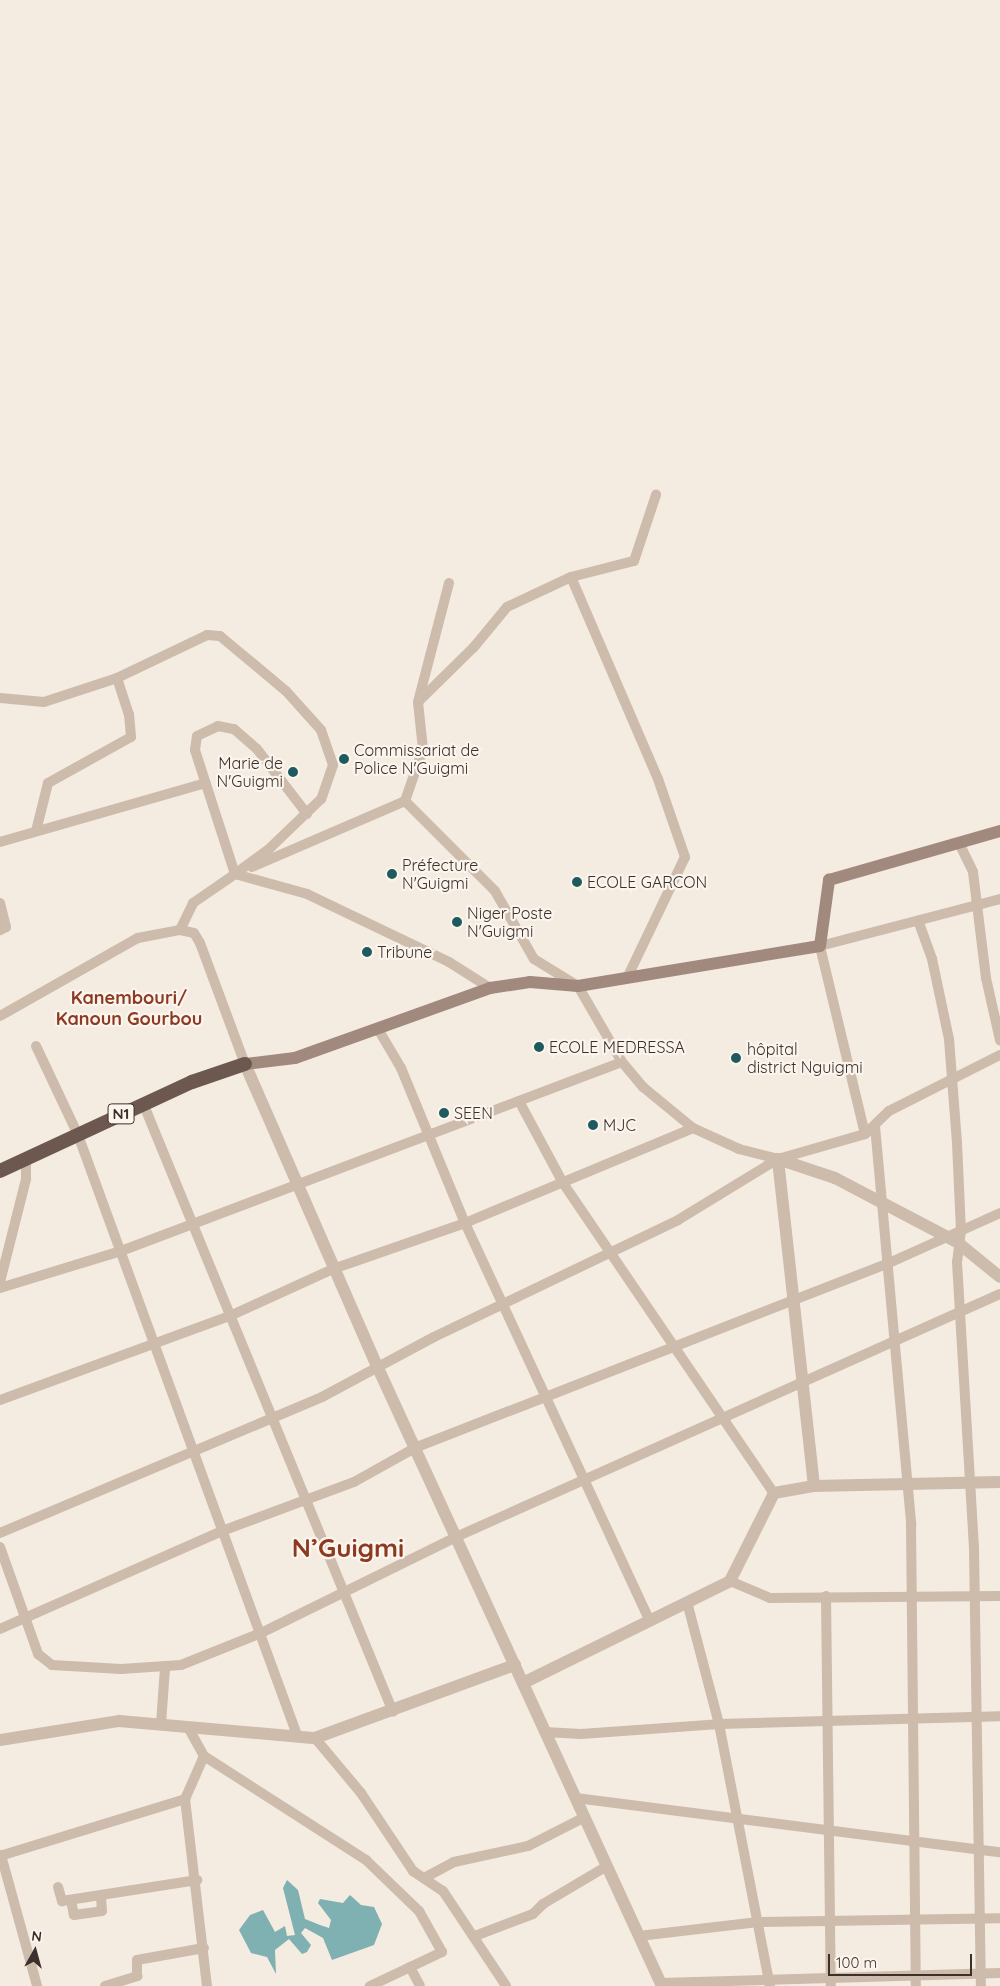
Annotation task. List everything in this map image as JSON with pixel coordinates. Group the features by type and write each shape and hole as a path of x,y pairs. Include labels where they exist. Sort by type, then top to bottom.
{"highway":[{"name":"N1","path":"0,1172 78,1136 142,1103 245,1064"}],"main road":[{"path":"820,946 829,880 1000,831"},
{"name":"N1","path":"245,1064 295,1058 378,1030 490,988 530,982 578,986 820,946"}],"street":[{"path":"418,702 474,647 507,606 571,577 634,561 656,495"},
{"path":"571,577 658,779 685,857 627,978"},
{"path":"235,874 405,801 423,749 418,702 448,583"},
{"path":"0,698 44,702 117,678 206,635 220,636 234,644 309,712 330,746 331,781 307,814 235,874 193,903 180,930"},
{"path":"36,831 48,783 131,736 130,714 117,678"},
{"path":"235,874 195,750 197,736 218,726 234,729 257,749 307,814"},
{"path":"0,842 206,783"},
{"path":"405,801 495,891 534,959 578,986 622,1062 693,1128 739,1150 778,1159 835,1178 879,1205 940,1236 957,1242 1000,1277"},
{"path":"960,843 973,872 986,978 1000,1040"},
{"path":"235,874 307,894 449,962 490,988"},
{"path":"865,1134 820,946 919,923 1000,899"},
{"path":"0,904 6,927 0,930"},
{"path":"919,923 932,959 953,1081 961,1230 957,1242 974,1596 974,1716 981,1986"},
{"path":"0,1016 138,938 180,930 194,933 200,943 245,1064 333,1269 378,1368 417,1447 456,1537 661,1985 831,1982 916,1974 1000,1973"},
{"path":"378,1030 400,1068 464,1223 504,1302 544,1398 583,1484 650,1621"},
{"path":"36,1046 78,1136 121,1252 190,1453 222,1531 297,1736"},
{"path":"0,1533 273,1417 378,1368 504,1302 713,1201 778,1159 865,1134 888,1111 953,1081 1000,1055"},
{"path":"0,1288 121,1252 296,1185 428,1139 519,1101 622,1062"},
{"path":"519,1101 563,1183 609,1252 678,1346 724,1421 774,1493"},
{"path":"142,1103 232,1315 394,1712"},
{"path":"875,1126 879,1205 888,1263 896,1339 907,1484 912,1595 916,1986"},
{"path":"0,1400 152,1342 232,1315 333,1269 464,1223 693,1128"},
{"path":"778,1159 814,1486"},
{"path":"0,1282 26,1178 26,1160"},
{"path":"0,1629 23,1617 222,1531 354,1482 417,1447 888,1263 940,1236 961,1230 1000,1213"},
{"path":"0,1547 23,1617 38,1654 52,1665 164,1668 260,1633 345,1594 456,1537 583,1484 724,1421 961,1309 1000,1294"},
{"path":"774,1493 814,1486 1000,1482"},
{"path":"523,1684 730,1581 774,1493"},
{"path":"730,1581 770,1598 912,1595 1000,1596"},
{"path":"826,1596 830,1719 831,1982"},
{"path":"687,1602 719,1724 736,1819 770,1983"},
{"path":"0,1740 120,1721 161,1724 189,1729 315,1738 394,1712 515,1664"},
{"path":"161,1724 164,1668"},
{"path":"545,1732 581,1734 719,1724 830,1719 914,1716 1000,1716"},
{"path":"189,1729 204,1756 366,1860 419,1911 442,1952 410,1967 385,1982 370,1986"},
{"path":"315,1738 361,1793 413,1871 443,1891 475,1936 506,1986"},
{"path":"204,1756 185,1799 198,1880 204,1948 202,1967 207,1986"},
{"path":"576,1798 1000,1852"},
{"path":"38,1986 1,1855 185,1799"},
{"path":"424,1878 454,1862 528,1846 585,1817"},
{"path":"475,1936 533,1914 543,1904 607,1866"},
{"path":"58,1887 62,1901 198,1880"},
{"path":"70,1900 74,1915 102,1911 101,1896"},
{"path":"639,1936 758,1922 916,1922 1000,1918"},
{"path":"104,1986 137,1976 137,1960 204,1948"},
{"path":"410,1967 420,1986"}],"water":[{"path":"287,1880 298,1890 305,1919 329,1928 331,1920 318,1903 320,1899 343,1903 350,1895 361,1905 374,1907 382,1924 374,1945 332,1960 323,1938 305,1928 301,1933 311,1945 307,1952 302,1954 289,1939 275,1950 276,1974 267,1957 251,1953 239,1930 250,1915 263,1910 275,1932 285,1926 287,1936 295,1935 283,1888"}],"place":[{"name":"Commissariat de Police N'Guigmi","path":"344,759"},
{"name":"Marie de N'Guigmi","path":"293,772"},
{"name":"Préfecture N'Guigmi","path":"392,874"},
{"name":"ECOLE GARCON","path":"577,882"},
{"name":"Niger Poste N'Guigmi","path":"457,922"},
{"name":"Tribune","path":"367,952"},
{"name":"ECOLE MEDRESSA","path":"539,1047"},
{"name":"hôpital district Nguigmi","path":"736,1058"},
{"name":"SEEN","path":"444,1113"},
{"name":"MJC","path":"593,1125"}],"district":[{"name":"Kanembouri/ Kanoun Gourbou","path":"129,1009"},
{"name":"N’Guigmi","path":"348,1548"}]}
